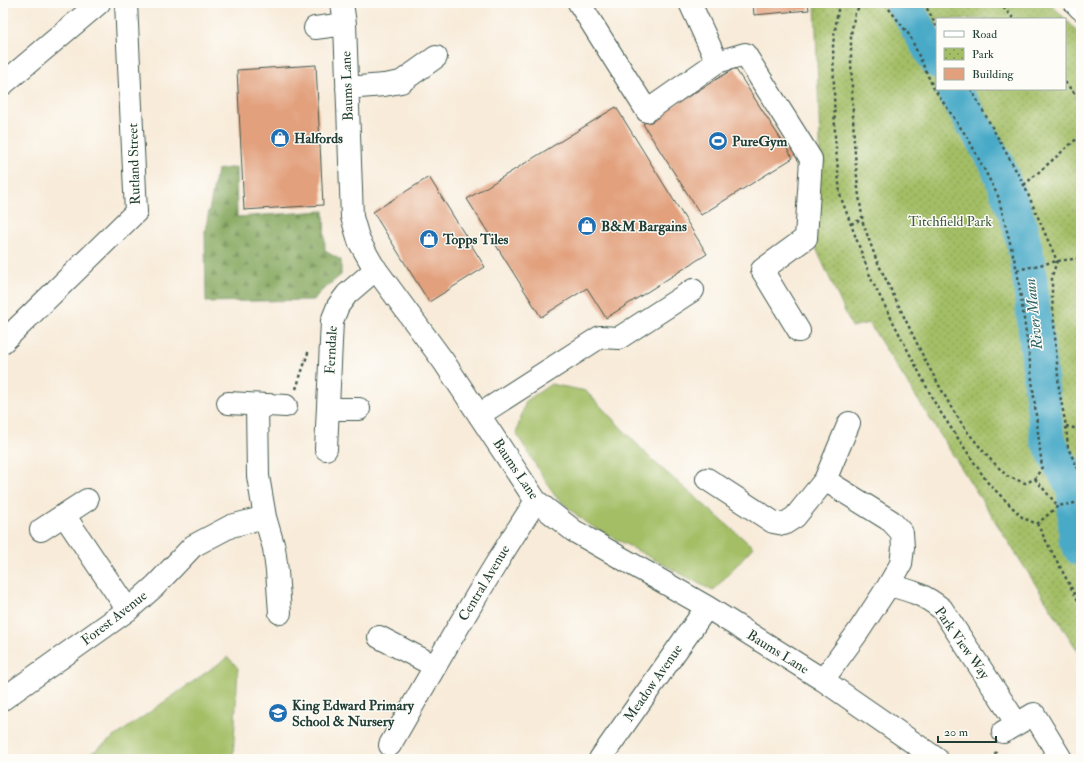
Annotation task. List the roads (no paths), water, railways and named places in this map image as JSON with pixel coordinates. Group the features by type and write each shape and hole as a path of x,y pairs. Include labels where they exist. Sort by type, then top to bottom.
{"main road":[{"path":"3,84 99,3"},
{"name":"Rutland Street","path":"3,342 136,212 126,3"},
{"name":"Baums Lane","path":"342,3 345,24 352,217 360,241 376,269 444,362 536,500 574,531 707,607 823,680 937,759"},
{"path":"579,3 647,111 717,62 745,54 811,158 806,238 762,270 800,331"},
{"path":"690,3 717,62"},
{"path":"1075,3 1081,9"},
{"path":"315,28 345,24"},
{"path":"347,88 401,82 436,57"},
{"name":"Ferndale","path":"326,449 332,321 338,306 347,294 376,269"},
{"path":"479,415 600,337 619,338 693,290"},
{"path":"228,404 286,406"},
{"path":"257,405 258,476 265,517 274,548 280,613"},
{"path":"329,409 359,409"},
{"path":"707,479 773,522 784,524 795,517 825,480 849,423"},
{"path":"823,680 858,632 889,585 901,564 903,548 902,532 891,520 825,480"},
{"path":"41,530 87,500"},
{"name":"Central Avenue","path":"390,745 435,666 515,532 536,500"},
{"path":"64,515 128,610"},
{"name":"Forest Avenue","path":"3,699 128,610 155,586 193,546 231,526 265,517"},
{"name":"Park View Way","path":"889,585 913,591 930,600 942,609 1010,728 1034,714 1061,759"},
{"name":"Meadow Avenue","path":"600,759 707,607"},
{"path":"379,637 435,666"}],"waterway":[{"name":"River Maun","path":"903,3 936,59"},
{"name":"River Maun","path":"954,90 997,164 1019,223 1028,262 1047,438 1074,488 1076,540 1081,549"}],"place":[{"name":"Halfords","path":"280,138"},
{"name":"PureGym","path":"718,141"},
{"name":"B&M Bargains","path":"587,226"},
{"name":"Topps Tiles","path":"429,239"},
{"name":"King Edward Primary School & Nursery","path":"278,713"}],"park label":[{"name":"Titchfield Park","path":"950,221"}]}
